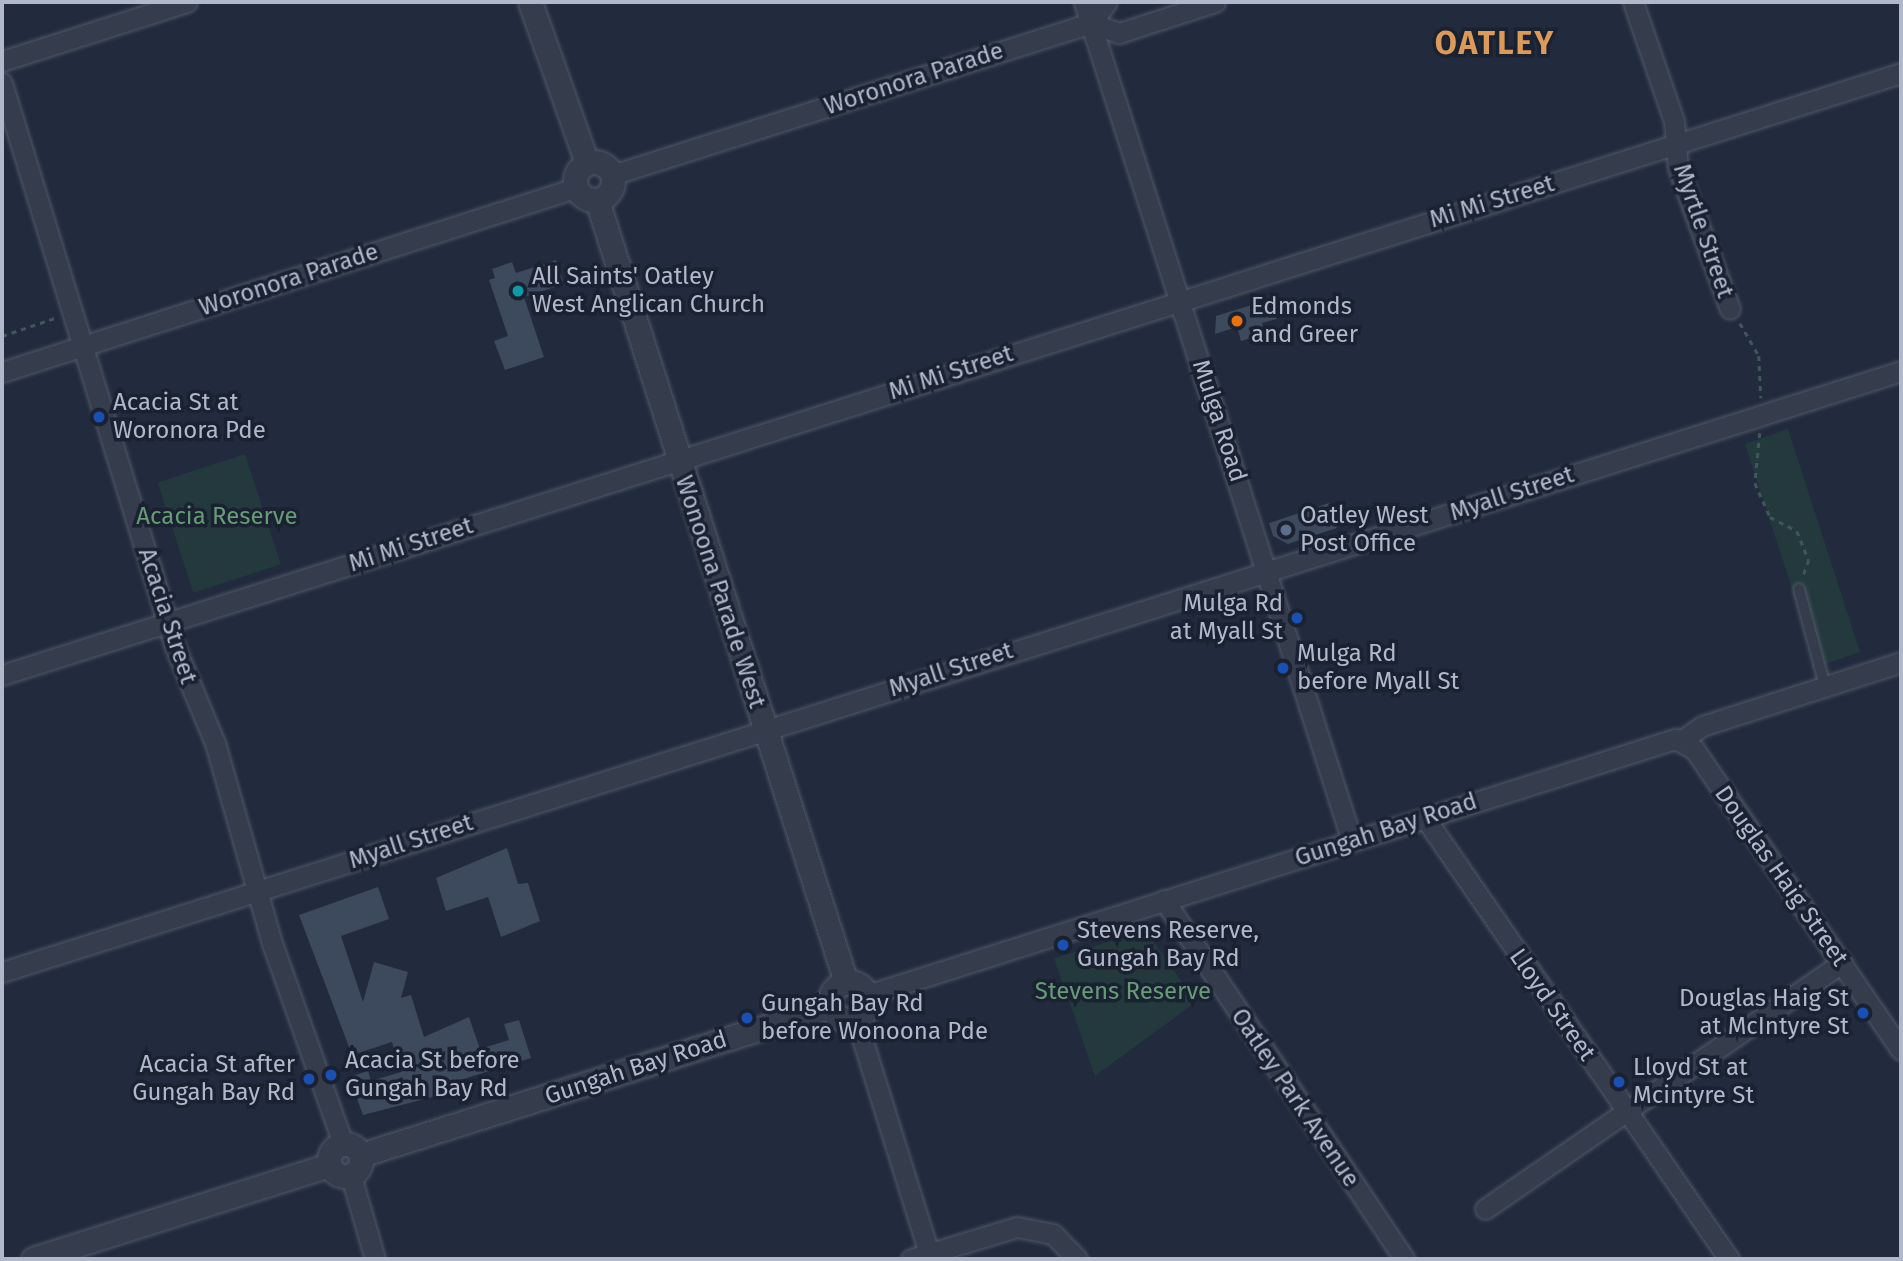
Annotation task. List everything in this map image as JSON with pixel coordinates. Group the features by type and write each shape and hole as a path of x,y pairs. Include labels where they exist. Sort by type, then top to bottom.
{"street":[{"path":"2,61 187,2"},
{"path":"530,2 587,163"},
{"name":"Mulga Road","path":"1084,2 1352,841"},
{"path":"1107,2 1091,23 1119,33 1216,2"},
{"name":"Myrtle Street","path":"1633,2 1674,121 1678,168 1730,309"},
{"name":"Woronora Parade","path":"612,176 1091,23"},
{"name":"Mi Mi Street","path":"2,675 1180,299 1901,73"},
{"name":"Acacia Street","path":"2,83 86,346 168,622 215,743 256,890 352,1158 375,1259"},
{"path":"587,163 599,163 612,176 608,194 597,200 575,188 575,176 587,163"},
{"name":"Woronora Parade","path":"2,372 575,188"},
{"name":"Wonoona Parade West","path":"597,200 846,982"},
{"name":"Myall Street","path":"2,972 1901,371"},
{"name":"Gungah Bay Road","path":"867,995 1666,740 1682,740 1702,726 1901,662"},
{"name":"Douglas Haig Street","path":"1682,740 1901,1050"},
{"name":"Lloyd Street","path":"1425,818 1729,1259"},
{"name":"Oatley Park Avenue","path":"1164,900 1404,1259"},
{"path":"1485,1209 1842,964"},
{"path":"846,982 867,995 865,1012 856,1019 843,1020 830,1006 833,990 846,982"},
{"name":"Gungah Bay Road","path":"352,1158 830,1006"},
{"path":"856,1019 920,1256 1008,1229 1053,1234 1077,1259"},
{"path":"33,1259 329,1165 340,1176 352,1158"}],"lane":[{"path":"1799,589 1825,686"}],"path":[{"name":"Myrtle Street","path":"1730,309 1759,356 1761,416 1755,483 1770,517 1797,531 1809,561 1799,589"},
{"path":"2,336 74,312"}],"green space":[{"path":"1788,429 1860,652 1811,669 1815,659 1745,444"},
{"name":"Acacia Reserve","path":"245,454 281,564 193,593 158,482"},
{"name":"Stevens Reserve","path":"1146,931 1196,1002 1095,1076 1054,958"}],"building":[{"path":"556,260 564,284 524,297 544,357 505,370 494,341 508,336 489,280 495,278 492,269 512,262 516,273"},
{"name":"Edmonds and Greer","path":"1271,299 1277,319 1262,323 1265,334 1241,341 1237,327 1215,334 1216,316"},
{"path":"1329,503 1337,528 1288,544 1273,536 1269,523"},
{"path":"507,848 518,884 528,883 540,921 501,937 488,897 446,911 436,878"},
{"path":"378,887 389,919 341,936 363,1002 374,962 408,972 401,998 411,995 424,1037 469,1017 480,1049 509,1040 504,1024 519,1020 531,1058 438,1087 440,1095 363,1115 349,1077 368,1071 371,1081 401,1072 392,1042 352,1055 299,915"}],"place":[{"name":"All Saints' Oatley West Anglican Church","path":"518,291"},
{"name":"Edmonds and Greer","path":"1237,321"},
{"name":"Acacia St at Woronora Pde","path":"99,417"},
{"name":"Oatley West Post Office","path":"1286,530"},
{"name":"Mulga Rd at Myall St","path":"1297,618"},
{"name":"Mulga Rd before Myall St","path":"1283,668"},
{"name":"Stevens Reserve, Gungah Bay Rd","path":"1063,945"},
{"name":"Douglas Haig St at McIntyre St","path":"1863,1013"},
{"name":"Gungah Bay Rd before Wonoona Pde","path":"747,1018"},
{"name":"Acacia St before Gungah Bay Rd","path":"331,1075"},
{"name":"Acacia St after Gungah Bay Rd","path":"309,1079"},
{"name":"Lloyd St at Mcintyre St","path":"1619,1082"}],"district":[{"name":"OATLEY","path":"1495,43"}]}
